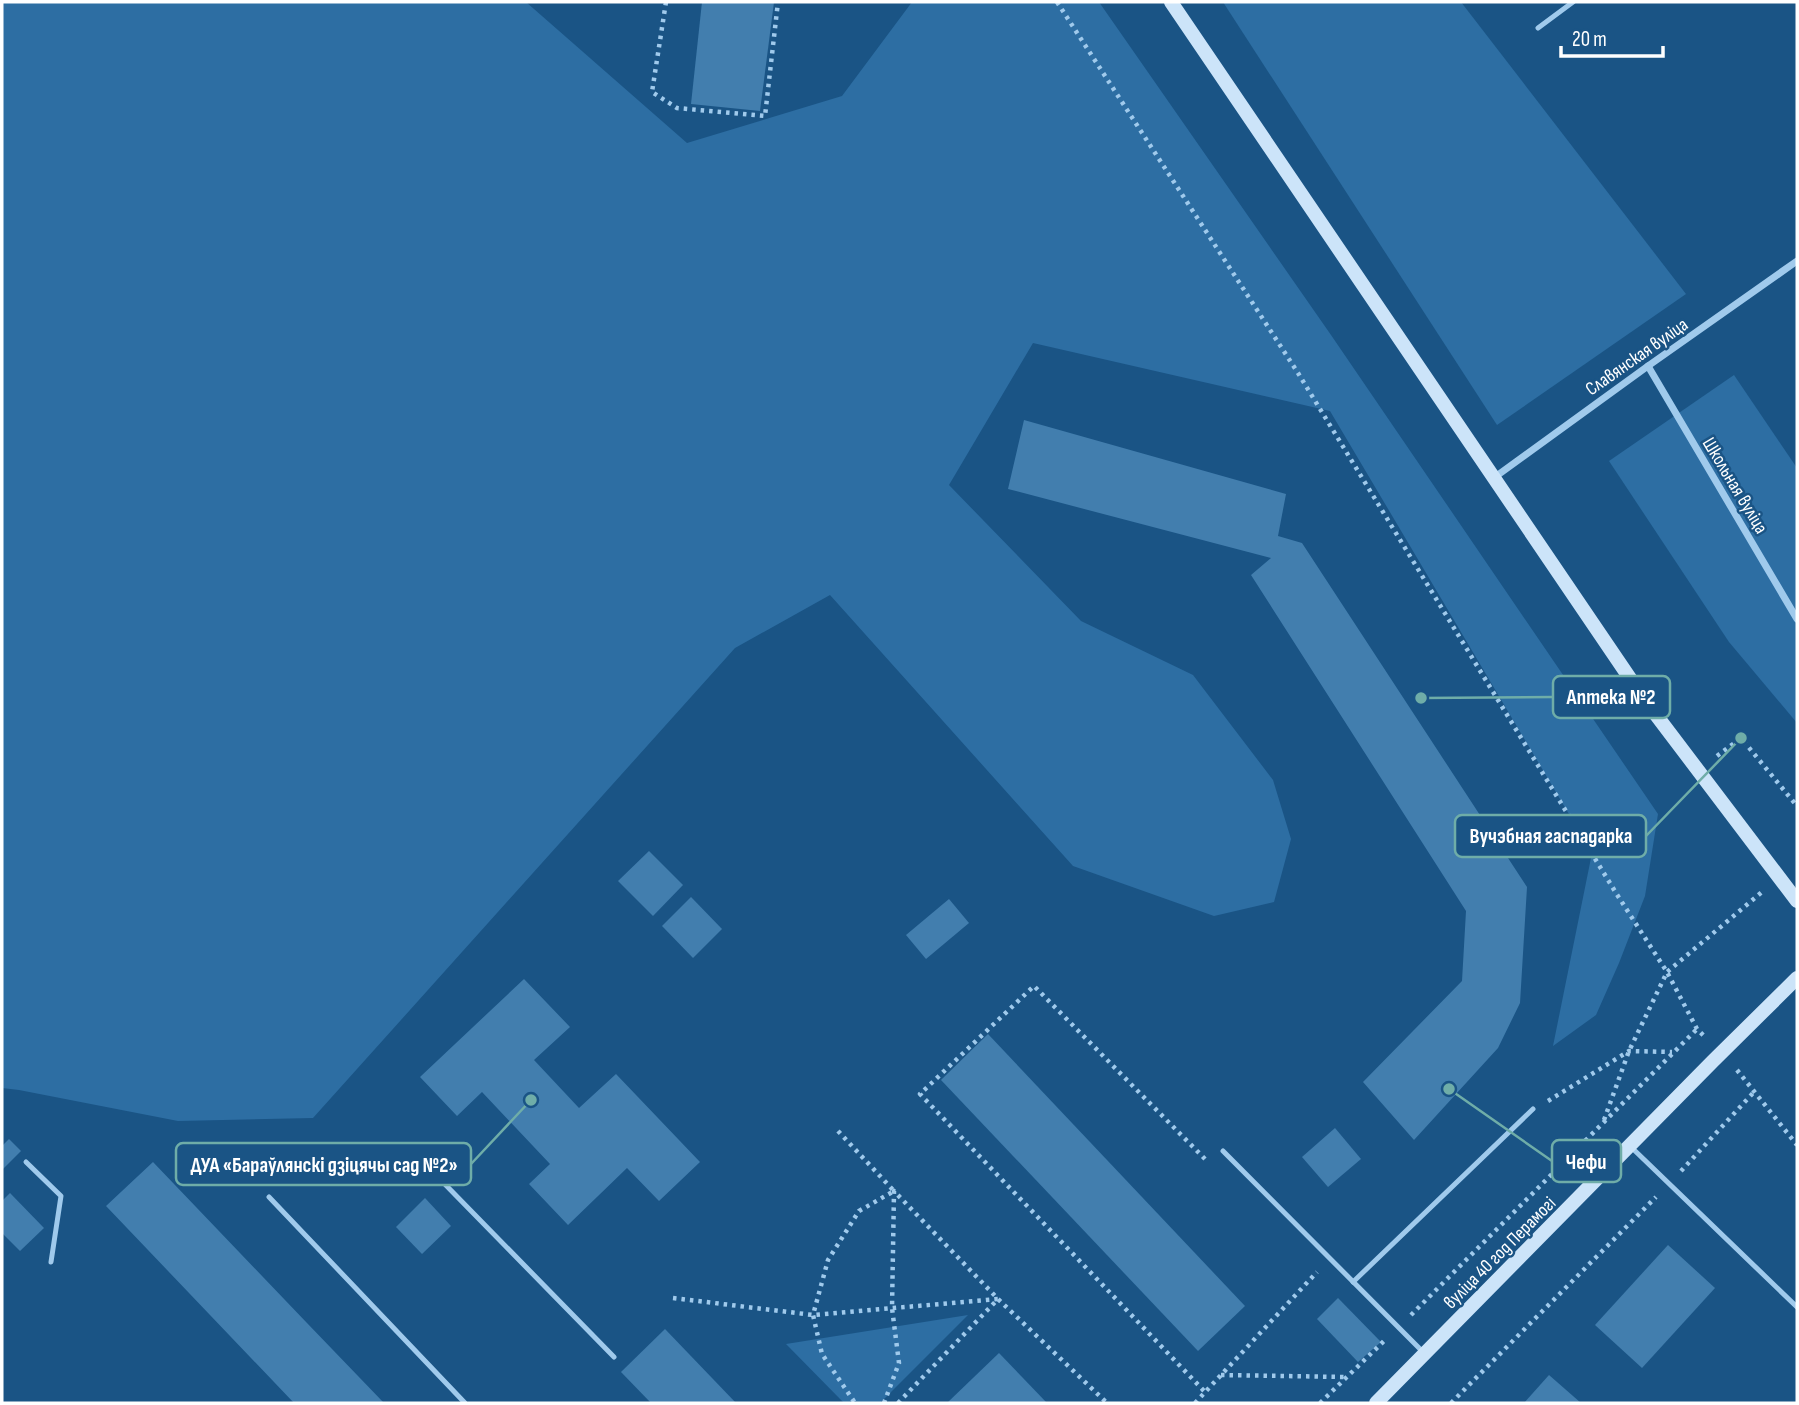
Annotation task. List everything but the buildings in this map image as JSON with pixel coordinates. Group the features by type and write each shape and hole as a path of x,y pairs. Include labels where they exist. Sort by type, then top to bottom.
{"main road":[{"path":"1171,2 1644,699 1797,901"},
{"name":"вуліца 40 год Перамогі","path":"1376,1403 1797,978"}],"street":[{"name":"Славянская вуліца","path":"1494,477 1797,261"},
{"name":"Школьная вуліца","path":"1648,366 1797,619"}],"lane":[{"path":"1538,28 1573,2"},
{"path":"1353,1282 1534,1110"},
{"path":"1630,1146 1797,1307"},
{"path":"1223,1151 1426,1354"},
{"path":"26,1162 61,1196 51,1262"},
{"path":"433,1172 614,1357"},
{"path":"269,1197 465,1403"}],"path":[{"path":"666,2 652,92 677,108 765,116 778,2"},
{"path":"1057,2 1298,373 1667,972 1697,1028 1722,1052 1797,1145"},
{"path":"1741,738 1797,806"},
{"path":"1603,1122 1629,1051 1667,972 1779,877"},
{"path":"1205,1392 920,1094 1034,986 1209,1163"},
{"path":"1320,1403 1697,1028"},
{"path":"1534,1110 1629,1051 1673,1052"},
{"path":"1451,1403 1669,1184 1754,1092"},
{"path":"838,1131 999,1299 1107,1403"},
{"path":"884,1403 898,1363 892,1308 894,1191"},
{"path":"855,1403 822,1354 813,1315 828,1261 859,1210 894,1191"},
{"path":"1195,1403 1317,1271 1325,1279"},
{"path":"673,1297 813,1315 999,1299"},
{"path":"898,1403 999,1299"},
{"path":"1377,1331 1385,1340"},
{"path":"1222,1375 1347,1377"}],"shaded area":[{"path":"2,2 526,2 687,143 842,96 912,2 1099,2 1331,335 1658,814 1645,896 1596,1015 1553,1046 1592,853 1330,411 1033,343 949,485 1081,621 1193,675 1273,780 1291,839 1274,902 1214,916 1073,866 830,595 735,648 313,1118 178,1121 2,1088"},
{"path":"1223,2 1461,2 1686,294 1497,425"},
{"path":"1734,375 1797,468 1797,723 1729,642 1609,461"},
{"path":"968,1315 880,1403 844,1403 786,1344"}],"place":[{"name":"Аптека №2","path":"1421,698"},
{"name":"Вучэбная гаспадарка","path":"1741,738"},
{"name":"Чефи","path":"1449,1089"},
{"name":"ДУА «Бараўлянскі дзіцячы сад №2»","path":"531,1100"}]}
